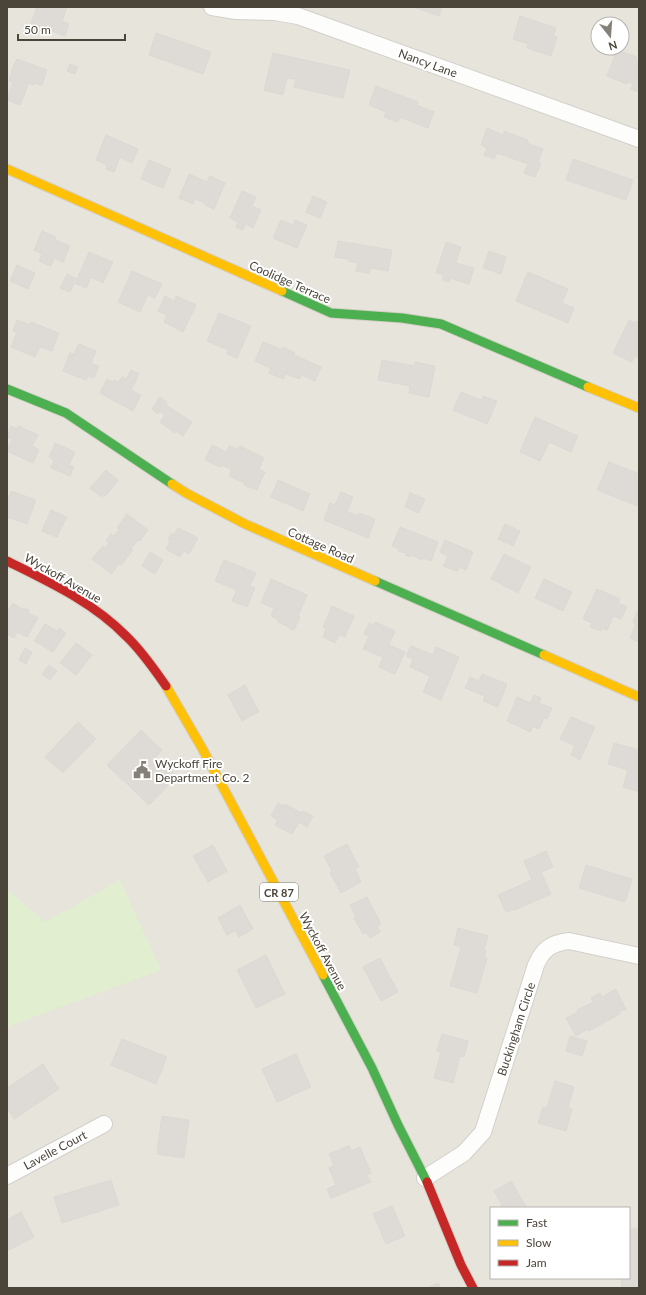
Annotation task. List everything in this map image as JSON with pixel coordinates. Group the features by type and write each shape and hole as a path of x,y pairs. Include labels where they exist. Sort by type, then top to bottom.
{"street":[{"name":"Nancy Lane","path":"212,7 236,11 275,12 298,16 639,140"},
{"name":"Coolidge Terrace","path":"7,169 331,313 352,316 414,319 441,324 639,408"},
{"name":"Cottage Road","path":"7,389 66,413 186,492 245,524 639,697"},
{"name":"Wyckoff Avenue","path":"7,561 74,595 101,614 126,635 148,659 166,686 202,748 372,1068 398,1125 425,1178 461,1265 473,1288"},
{"name":"Buckingham Circle","path":"425,1178 464,1153 483,1132 540,956 548,948 558,942 569,941 639,956"},
{"name":"Lavelle Court","path":"7,1176 104,1124"}],"shaded area":[{"path":"7,7 639,7 639,1288 7,1288"}],"green space":[{"path":"120,880 161,970 7,1027 7,889 45,922"}],"building":[{"path":"37,7 67,7 62,21 69,24 65,36 31,23"},
{"path":"414,7 442,7 439,16"},
{"path":"520,16 556,28 553,36 557,37 551,56 527,48 528,44 513,39"},
{"path":"156,33 211,52 203,74 149,55"},
{"path":"273,53 350,70 343,98 294,87 296,79 287,78 283,95 264,90"},
{"path":"630,55 637,57 636,61 639,62 639,92 631,89 633,84 628,82 627,84 607,76 615,56 630,56"},
{"path":"17,59 47,70 42,85 34,83 33,85 29,83 20,105 7,100 13,82 9,81 12,73 11,71"},
{"path":"70,64 78,67 75,74 67,71"},
{"path":"376,86 418,102 416,105 434,112 428,128 400,117 398,122 384,117 386,112 369,105"},
{"path":"487,128 503,135 504,131 528,140 527,143 543,149 538,162 541,163 535,177 524,173 528,164 497,153 494,159 484,155 487,148 481,145"},
{"path":"106,135 138,149 132,163 120,157 114,172 106,169 107,165 96,160"},
{"path":"573,159 633,180 626,200 566,180"},
{"path":"149,160 171,169 163,188 141,179"},
{"path":"189,174 207,182 210,176 225,183 214,209 195,199 193,204 179,198"},
{"path":"242,191 256,197 252,206 261,210 253,228 246,224 243,230 236,227 238,222 230,218"},
{"path":"313,196 327,202 320,218 306,212"},
{"path":"281,220 293,225 295,220 307,225 297,248 273,238"},
{"path":"42,231 56,237 55,240 70,246 63,262 54,258 51,266 39,261 42,254 34,250"},
{"path":"338,241 392,250 388,271 370,268 369,273 356,271 358,263 348,261 348,259 335,257"},
{"path":"446,242 461,247 456,263 474,268 469,284 450,278 449,282 442,280 444,275 436,273"},
{"path":"489,251 506,257 501,274 483,268"},
{"path":"89,252 113,262 103,283 91,277 86,288 74,283 70,292 60,288 67,274 77,279"},
{"path":"17,265 35,273 28,289 10,281"},
{"path":"132,271 162,284 155,298 148,295 140,312 118,302"},
{"path":"528,272 568,289 562,303 574,308 568,323 516,301"},
{"path":"165,296 175,301 176,296 196,305 183,332 164,322 167,315 158,311"},
{"path":"219,313 251,326 237,358 227,354 228,350 207,341"},
{"path":"17,320 30,325 31,322 59,333 52,351 40,347 35,357 11,347 17,332 13,331"},
{"path":"629,320 635,323 636,321 639,322 639,358 634,356 632,362 613,353"},
{"path":"263,342 282,350 283,347 295,353 294,355 321,367 315,381 301,375 300,379 286,374 283,379 269,373 271,368 255,361"},
{"path":"79,344 96,351 91,363 99,366 94,378 88,376 86,380 63,371 70,353 74,354"},
{"path":"382,360 415,366 415,362 435,366 429,397 409,393 410,386 378,380"},
{"path":"131,370 139,374 131,390 141,395 133,411 100,393 107,379 113,382 114,380 119,382 122,377 126,379"},
{"path":"461,392 481,400 483,396 497,401 487,424 453,410"},
{"path":"160,397 167,402 166,405 192,422 183,436 176,431 175,433 160,422 165,415 160,411 158,414 152,409"},
{"path":"535,417 578,436 571,452 549,442 540,461 520,452"},
{"path":"11,426 17,429 18,426 38,435 32,446 39,450 33,463 7,451 12,439 7,437"},
{"path":"55,443 75,452 69,465 74,467 70,476 51,468 54,460 49,457"},
{"path":"212,445 226,452 229,446 238,449 240,446 264,458 259,469 265,472 257,490 244,485 245,483 229,476 232,470 222,465 221,467 205,460"},
{"path":"609,462 639,474 638,506 597,490"},
{"path":"106,470 118,480 108,493 105,496 103,494 102,497 90,488"},
{"path":"278,480 310,494 303,511 271,497"},
{"path":"11,491 36,500 27,524 7,517 7,503"},
{"path":"341,492 353,497 347,512 358,516 359,513 375,519 368,538 324,520 330,503 335,505"},
{"path":"410,493 425,499 419,513 405,507"},
{"path":"51,510 67,517 57,537 42,531"},
{"path":"127,514 148,530 140,541 138,540 131,548 133,550 121,565 119,564 111,574 92,559 103,546 105,548 109,543 106,541 111,534 114,536 119,530 117,528"},
{"path":"505,524 520,531 513,546 498,539"},
{"path":"400,527 438,542 431,561 423,558 422,560 411,555 410,557 405,555 406,553 398,551 399,549 392,546"},
{"path":"178,528 198,538 189,554 184,551 180,557 166,549 170,541 168,540 171,534 174,535"},
{"path":"445,540 473,552 466,570 460,567 457,571 443,566 448,556 440,552"},
{"path":"150,552 163,560 155,574 142,566"},
{"path":"504,554 531,567 518,593 491,579"},
{"path":"224,560 256,573 250,586 255,588 247,607 232,601 237,590 215,581"},
{"path":"271,579 307,595 294,630 278,622 279,620 271,616 274,608 261,603"},
{"path":"544,579 572,592 563,611 535,598"},
{"path":"597,589 620,599 618,603 627,607 621,619 613,616 607,630 602,628 601,631 590,627 592,623 583,619"},
{"path":"13,603 22,609 24,608 29,610 28,613 38,618 27,637 17,632 14,638 7,634 7,613"},
{"path":"332,606 354,616 345,637 339,635 335,643 323,637 326,629 323,627"},
{"path":"638,610 639,642 630,638 636,624 633,622"},
{"path":"375,622 395,631 389,645 405,652 395,674 379,667 383,657 363,649 369,636 364,634 369,623 374,626"},
{"path":"45,624 57,631 59,628 66,633 53,652 34,641"},
{"path":"76,643 92,655 76,675 60,663"},
{"path":"411,646 433,655 436,647 459,657 441,700 423,692 430,676 410,667 413,659 406,656"},
{"path":"25,648 32,652 26,664 19,660"},
{"path":"49,665 57,671 50,680 42,674"},
{"path":"482,674 507,684 498,707 483,701 485,696 465,688 470,677 479,681"},
{"path":"245,685 259,712 242,721 228,695"},
{"path":"534,695 541,698 539,703 552,708 547,719 544,718 539,729 533,726 530,732 507,721 517,697 530,703"},
{"path":"571,717 595,727 580,760 571,755 575,746 560,739"},
{"path":"78,722 96,739 63,773 45,757"},
{"name":"Wyckoff Fire Department Co. 2","path":"141,730 162,750 156,757 177,776 149,805 107,765"},
{"path":"614,743 639,750 639,792 623,787 628,770 608,764"},
{"path":"278,803 283,806 284,804 302,813 303,811 313,816 307,827 299,822 292,834 275,825 278,820 271,816"},
{"path":"347,844 359,867 355,869 361,882 341,893 330,873 332,871 324,856"},
{"path":"213,845 227,871 208,882 193,856"},
{"path":"546,851 553,867 541,872 551,894 515,910 506,912 498,895 532,880 524,861"},
{"path":"586,865 632,879 625,902 579,888"},
{"path":"367,897 381,924 377,926 380,932 370,938 366,932 363,934 354,918 356,917 350,905"},
{"path":"240,905 253,929 239,937 235,931 227,935 218,918"},
{"path":"458,928 488,936 484,949 486,950 484,957 487,958 477,993 450,986 461,947 454,945"},
{"path":"266,955 285,994 256,1008 237,970"},
{"path":"380,958 398,992 381,1001 363,967"},
{"path":"616,989 626,1009 619,1012 620,1014 589,1031 588,1029 576,1036 566,1018 578,1012 577,1010 593,1002 591,998 600,993 602,997"},
{"path":"442,1034 468,1041 464,1057 460,1056 453,1083 434,1078 441,1052 437,1051"},
{"path":"570,1036 587,1041 582,1056 566,1051"},
{"path":"122,1039 167,1057 156,1084 111,1065"},
{"path":"296,1054 311,1087 277,1102 262,1069"},
{"path":"43,1064 59,1089 14,1119 7,1108 7,1088"},
{"path":"555,1081 574,1087 568,1108 572,1109 566,1131 538,1123 543,1107 547,1108"},
{"path":"162,1116 189,1120 184,1158 157,1154"},
{"path":"349,1146 351,1151 360,1147 371,1173 367,1175 371,1182 331,1198 327,1189 336,1185 329,1168 334,1166 329,1154"},
{"path":"111,1180 119,1205 62,1223 54,1197"},
{"path":"511,1181 526,1207 501,1207 500,1206 502,1205 494,1191"},
{"path":"392,1206 405,1236 386,1244 373,1214"},
{"path":"21,1212 34,1237 7,1251 7,1220"},
{"path":"639,1228 639,1287 622,1288 621,1279 630,1279 630,1230"},
{"path":"438,1283 440,1288 427,1288"}],"traffic: fast":[{"path":"282,291 331,313 402,318 441,324 588,387"},
{"path":"7,389 66,413 172,484"},
{"path":"375,581 544,655"},
{"path":"323,975 372,1068 398,1125 427,1182"}],"traffic: slow":[{"path":"7,169 282,291"},
{"path":"588,387 639,408"},
{"path":"172,484 245,524 375,581"},
{"path":"544,655 639,697"},
{"path":"166,686 202,748 323,975"}],"traffic: jam":[{"path":"7,561 70,594 85,603 113,624 148,660 166,686"},
{"path":"427,1182 461,1265 473,1288"}],"place":[{"name":"Wyckoff Fire Department Co. 2","path":"142,770"}]}
